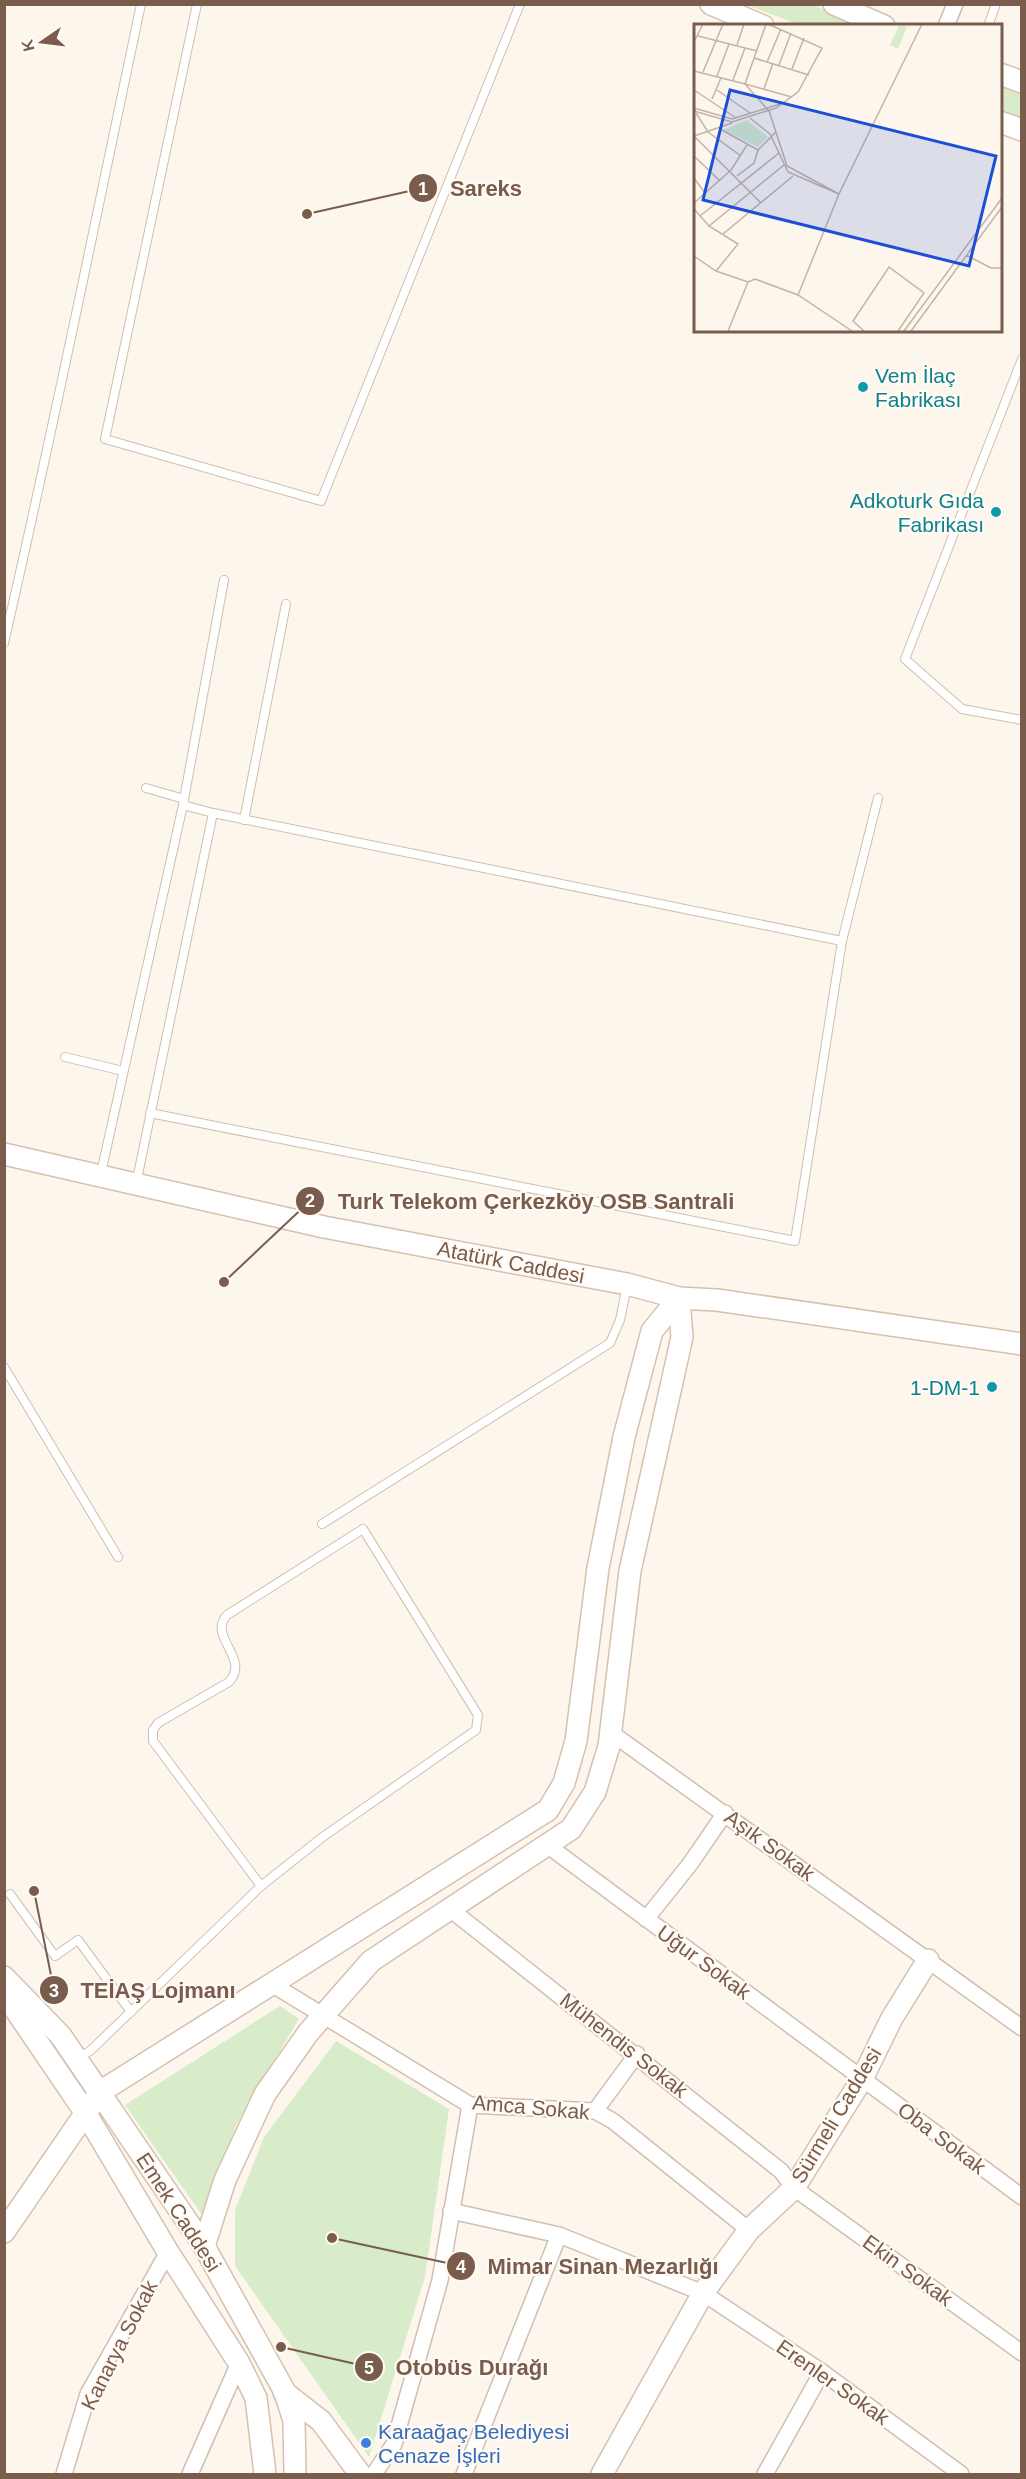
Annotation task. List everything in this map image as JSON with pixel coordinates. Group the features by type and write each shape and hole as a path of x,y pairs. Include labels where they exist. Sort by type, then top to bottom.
{"street":[{"path":"711,4 758,24"},
{"path":"834,4 879,24"},
{"path":"947,24 955,4"},
{"path":"1002,75 1022,82"},
{"path":"1002,123 1022,130"},
{"name":"Atatürk Caddesi","path":"4,1154 324,1227 627,1284 679,1298 717,1299 1022,1344"},
{"path":"204,2246 225,2180 265,2094 324,2014 371,1961 571,1829 595,1792 610,1732 630,1571 682,1337 679,1298"},
{"path":"4,2232 100,2092 548,1810 564,1783 576,1741 598,1568 624,1437 652,1330 679,1298"},
{"name":"Aşık Sokak","path":"610,1732 1022,2028"},
{"path":"646,1919 690,1864 724,1813"},
{"name":"Uğur Sokak","path":"547,1845 862,2079"},
{"name":"Mühendis Sokak","path":"450,1909 637,2054 781,2171 794,2188"},
{"name":"Sürmeli Caddesi","path":"602,2475 703,2293 749,2230 794,2188 862,2079 892,2018 928,1960"},
{"name":"Emek Caddesi","path":"4,1977 61,2036 204,2246 285,2392 294,2421 295,2475"},
{"name":"Amca Sokak","path":"270,1983 470,2105 595,2111 614,2121 749,2230"},
{"name":"Emek Caddesi","path":"4,1993 85,2112 168,2252 239,2363 256,2398 265,2475"},
{"path":"595,2111 637,2054"},
{"name":"Oba Sokak","path":"862,2079 1022,2197"},
{"path":"374,2475 394,2444 440,2280 470,2105"},
{"name":"Ekin Sokak","path":"794,2188 1022,2353"},
{"name":"Erenler Sokak","path":"452,2211 559,2235 703,2293 822,2372 961,2475"},
{"path":"464,2475 559,2235"},
{"name":"Kanarya Sokak","path":"64,2475 88,2394 168,2252"},
{"path":"190,2475 239,2363"},
{"path":"765,2475 822,2372"},
{"path":"256,2398 285,2392 321,2421 360,2475"}],"lane":[{"path":"4,643 39,496 53,416 141,4"},
{"path":"197,4 105,439 321,501 520,4"},
{"path":"989,24 996,4"},
{"path":"1022,359 905,659 962,709 1022,720"},
{"path":"100,1177 184,802 224,580"},
{"path":"244,820 286,604"},
{"path":"146,788 213,813 244,820 842,941"},
{"path":"150,1113 795,1241 842,941 878,798"},
{"path":"136,1185 213,813"},
{"path":"65,1057 123,1071"},
{"path":"322,1524 610,1343 620,1320 627,1284"},
{"path":"4,1366 118,1557"},
{"path":"77,2059 90,2051 261,1886 324,1836 476,1730 478,1715 363,1529 227,1615 222,1621 221,1629 235,1656 235,1676 229,1682 158,1723 153,1730 153,1741 261,1886"},
{"path":"10,1894 55,1956 78,1940 131,2012"}],"green space":[{"path":"747,5 813,5 860,24 797,24"},
{"path":"1002,86 1021,94 1021,118 1002,109"},
{"path":"280,2006 299,2019 237,2123 202,2215 125,2105"},
{"path":"336,2041 449,2109 425,2277 369,2457 235,2266 235,2210 264,2137"}],"place":[{"name":"Sareks","path":"307,214"},
{"name":"Vem İlaç Fabrikası","path":"863,387"},
{"name":"Adkoturk Gıda Fabrikası","path":"996,512"},
{"name":"Turk Telekom Çerkezköy OSB Santrali","path":"224,1282"},
{"name":"1-DM-1","path":"992,1387"},
{"name":"TEİAŞ Lojmanı","path":"34,1891"},
{"name":"Mimar Sinan Mezarlığı","path":"332,2238"},
{"name":"Otobüs Durağı","path":"281,2347"},
{"name":"Karaağaç Belediyesi Cenaze İşleri","path":"366,2443"}]}
